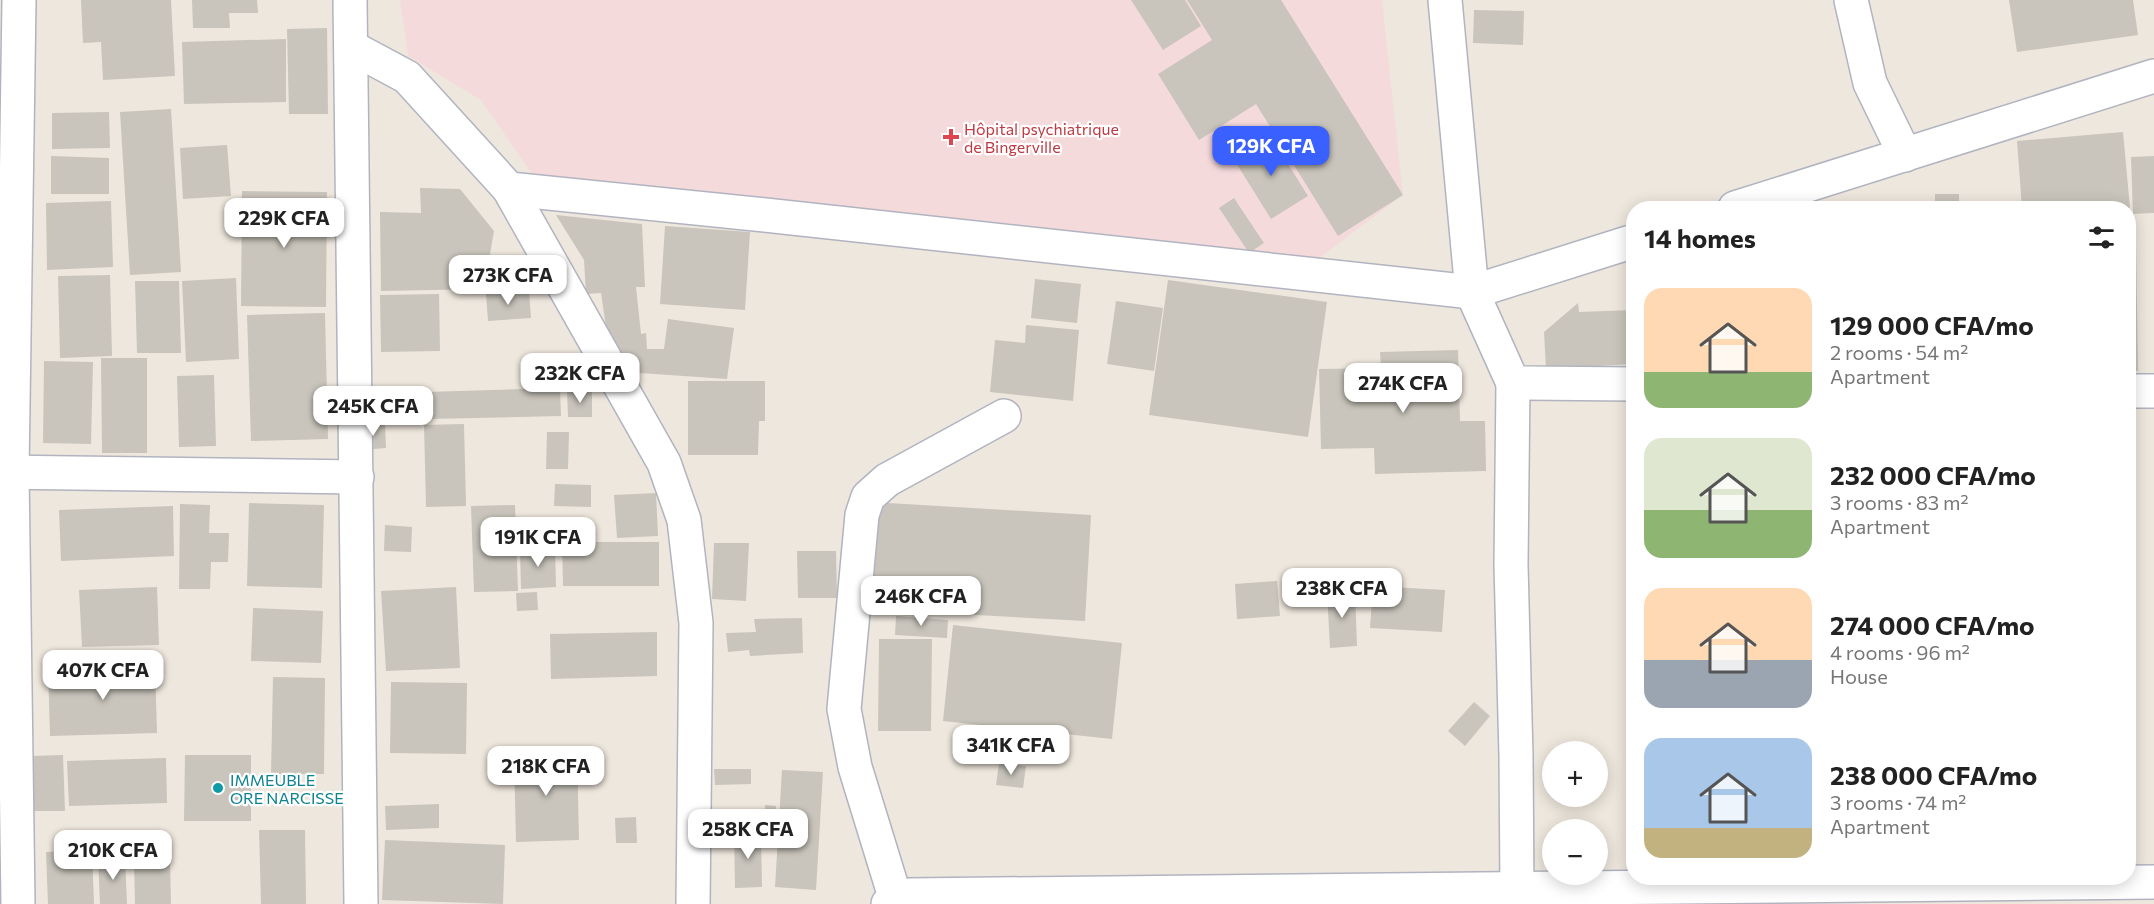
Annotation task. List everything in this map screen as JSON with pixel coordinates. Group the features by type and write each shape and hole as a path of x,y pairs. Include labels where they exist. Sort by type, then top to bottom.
{"street":[{"path":"18,904 6,472 19,0"},
{"path":"350,0 361,904"},
{"path":"1445,0 1472,292 1513,383 1511,565 1516,756 1532,894"},
{"path":"1851,0 1870,83 1905,155"},
{"path":"351,46 407,77 509,189 664,463 684,520 696,623 693,904"},
{"path":"1757,201 2154,76"},
{"path":"509,189 1472,292 1626,244"},
{"path":"1513,383 1626,384"},
{"path":"2136,391 2154,391"},
{"path":"1004,416 887,480 868,497 862,515 844,710 855,767 891,900 1532,894 1998,885"},
{"path":"6,472 357,477"},
{"path":"2136,882 2154,882"}],"shaded area":[{"name":"Hôpital psychiatrique de Bingerville","path":"400,0 1382,0 1403,195 1314,262 532,174 481,100 408,56"}],"building":[{"path":"81,0 171,0 175,76 103,80 101,42 83,43"},
{"path":"192,0 257,0 258,13 229,13 230,28 193,28"},
{"path":"1131,0 1185,0 1201,26 1163,50"},
{"path":"1187,0 1281,0 1403,195 1338,236 1256,104 1199,140 1158,74 1212,40"},
{"path":"2009,0 2133,0 2138,35 2017,52"},
{"path":"1474,10 1524,11 1523,45 1473,43"},
{"path":"327,28 328,114 289,114 287,29"},
{"path":"286,39 286,102 184,104 182,42"},
{"path":"171,109 181,272 130,275 120,112"},
{"path":"109,112 110,148 52,149 52,113"},
{"path":"2123,132 2129,201 2021,201 2017,141"},
{"path":"1270,135 1308,196 1271,219 1233,158"},
{"path":"227,145 231,196 183,199 180,148"},
{"path":"51,156 109,158 109,194 51,194"},
{"path":"2154,156 2154,213 2136,214 2136,201 2133,201 2131,157"},
{"path":"420,188 460,189 494,231 484,289 381,291 380,212 421,213"},
{"path":"242,191 327,192 326,307 241,306"},
{"path":"1935,194 1959,194 1959,201 1935,201"},
{"path":"1234,198 1264,243 1249,253 1219,208"},
{"path":"111,201 113,267 47,270 46,203"},
{"path":"556,215 642,224 645,287 636,287 641,334 646,333 647,349 664,349 668,319 734,328 727,379 625,372 627,361 607,334 601,293 586,294 584,260"},
{"path":"665,226 750,232 745,310 660,304"},
{"path":"2136,243 2138,371 2136,371"},
{"path":"110,275 112,356 60,358 58,276"},
{"path":"236,278 239,359 186,362 182,281"},
{"path":"1035,279 1081,284 1077,323 1031,318"},
{"path":"1168,280 1327,302 1308,437 1149,415"},
{"path":"135,281 179,281 181,353 137,353"},
{"path":"529,291 531,318 488,321 486,294"},
{"path":"439,294 440,351 381,352 380,295"},
{"path":"1116,301 1163,308 1154,371 1107,364"},
{"path":"1578,303 1579,312 1626,310 1626,364 1546,369 1544,332"},
{"path":"325,313 328,439 251,441 247,315"},
{"path":"1026,325 1079,330 1073,401 990,392 995,340 1025,343"},
{"path":"1458,350 1460,421 1485,421 1486,471 1375,474 1374,448 1321,449 1319,369 1381,368 1380,352"},
{"path":"101,358 147,358 147,453 102,453"},
{"path":"44,361 93,362 91,444 43,443"},
{"path":"214,375 216,446 179,447 177,376"},
{"path":"688,381 765,381 765,421 759,421 758,455 688,455"},
{"path":"560,388 561,416 427,419 426,392"},
{"path":"567,391 592,391 592,417 568,417"},
{"path":"385,424 386,448 362,450 360,425"},
{"path":"464,424 466,506 426,507 424,425"},
{"path":"547,432 569,432 568,469 546,469"},
{"path":"555,484 591,485 591,507 554,506"},
{"path":"656,493 658,536 617,538 614,495"},
{"path":"871,502 1091,515 1085,621 865,609"},
{"path":"249,503 324,505 322,588 247,586"},
{"path":"180,504 210,505 209,533 229,533 228,562 211,562 210,589 179,589"},
{"path":"515,505 518,591 474,592 471,506"},
{"path":"173,506 174,556 61,561 59,510"},
{"path":"385,525 412,527 411,552 384,551"},
{"path":"562,542 659,542 659,586 563,586"},
{"path":"714,543 749,543 746,601 712,599"},
{"path":"555,548 556,587 521,589 520,550"},
{"path":"797,551 836,551 837,598 798,598"},
{"path":"1277,581 1280,616 1237,619 1235,584"},
{"path":"1373,586 1445,590 1442,632 1370,628"},
{"path":"157,587 159,645 82,647 79,590"},
{"path":"456,587 460,668 386,671 381,591"},
{"path":"1355,590 1357,646 1330,648 1327,591"},
{"path":"537,592 538,610 517,611 516,593"},
{"path":"253,608 323,611 321,663 251,661"},
{"path":"896,616 948,620 947,638 895,635"},
{"path":"802,618 803,653 750,656 749,650 728,652 726,633 756,632 754,619"},
{"path":"953,625 1122,643 1112,739 943,721"},
{"path":"657,632 657,676 551,679 550,634"},
{"path":"879,639 932,639 931,731 878,731"},
{"path":"155,665 157,733 50,736 48,668"},
{"path":"273,677 325,678 324,774 271,774"},
{"path":"391,682 467,683 466,754 390,753"},
{"path":"1474,702 1490,716 1465,746 1448,731"},
{"path":"577,752 579,840 516,842 514,754"},
{"path":"63,755 65,811 34,811 32,756"},
{"name":"IMMEUBLE ORE NARCISSE","path":"185,755 251,755 251,821 184,821"},
{"path":"166,758 167,803 69,806 67,761"},
{"path":"999,763 1026,766 1023,788 996,785"},
{"path":"714,769 751,769 751,784 715,785"},
{"path":"782,770 823,772 816,890 775,887"},
{"path":"439,804 439,828 386,830 385,806"},
{"path":"765,805 776,806 775,818 765,818"},
{"path":"714,809 736,809 736,828 715,828"},
{"path":"636,817 637,843 616,843 615,818"},
{"path":"259,830 305,830 306,904 261,904"},
{"path":"734,833 761,833 762,887 735,888"},
{"path":"385,840 505,845 503,904 382,900"},
{"path":"92,850 94,904 48,904 46,852"},
{"path":"125,857 127,904 100,904 98,859"},
{"path":"170,859 171,904 135,904 134,860"}],"place":[{"name":"Hôpital psychiatrique de Bingerville","path":"951,137"},
{"name":"IMMEUBLE ORE NARCISSE","path":"218,788"}]}
